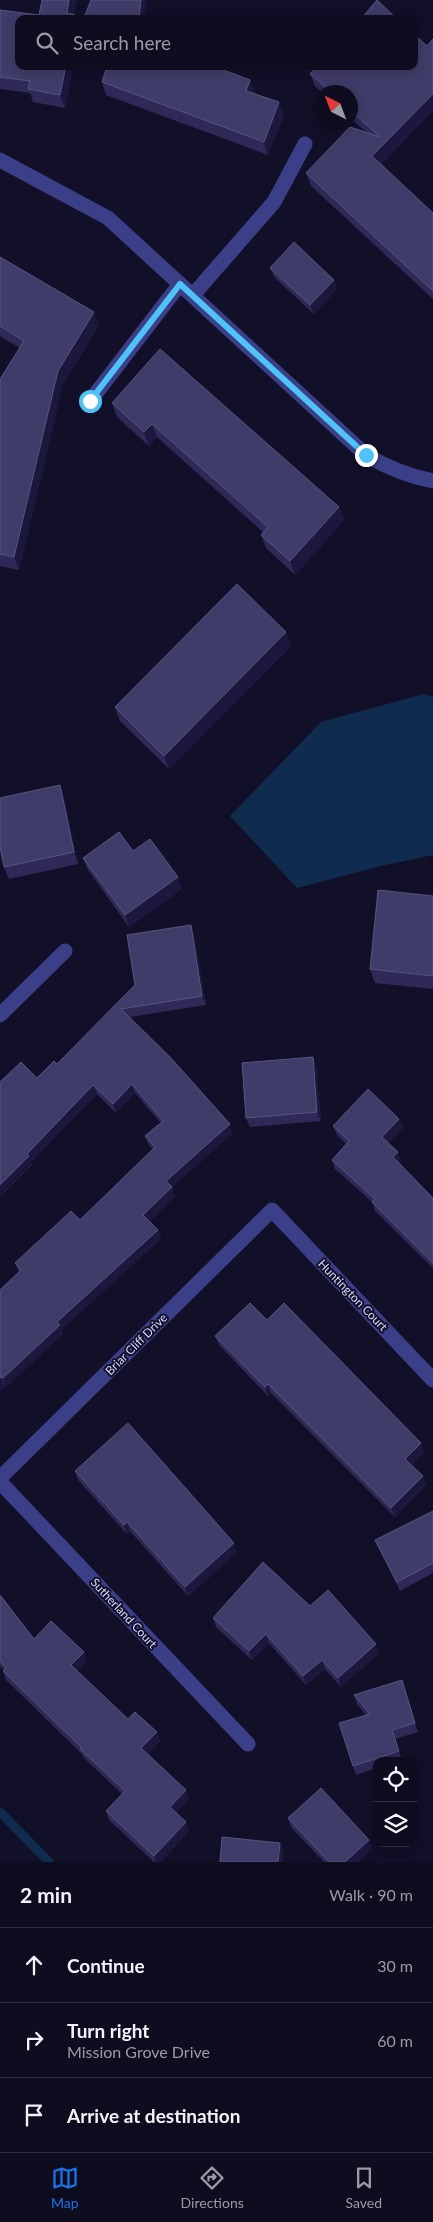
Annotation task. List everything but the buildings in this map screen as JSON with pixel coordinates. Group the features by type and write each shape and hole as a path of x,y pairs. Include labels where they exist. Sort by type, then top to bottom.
{"street":[{"path":"192,295 274,202 305,144"},
{"path":"0,160 108,218 366,455 387,467 414,477 433,481"},
{"path":"90,401 180,284"},
{"path":"0,1015 66,951"},
{"name":"Huntington Court","path":"272,1210 433,1380"},
{"name":"Briar Cliff Drive","path":"0,1478 272,1210"},
{"name":"Sutherland Court","path":"0,1482 248,1744"}],"water":[{"path":"424,694 433,697 433,855 385,865 297,888 230,816 321,722"}],"waterway":[{"path":"0,1812 49,1862"}],"route":[{"path":"90,401 180,284 366,455"}]}
